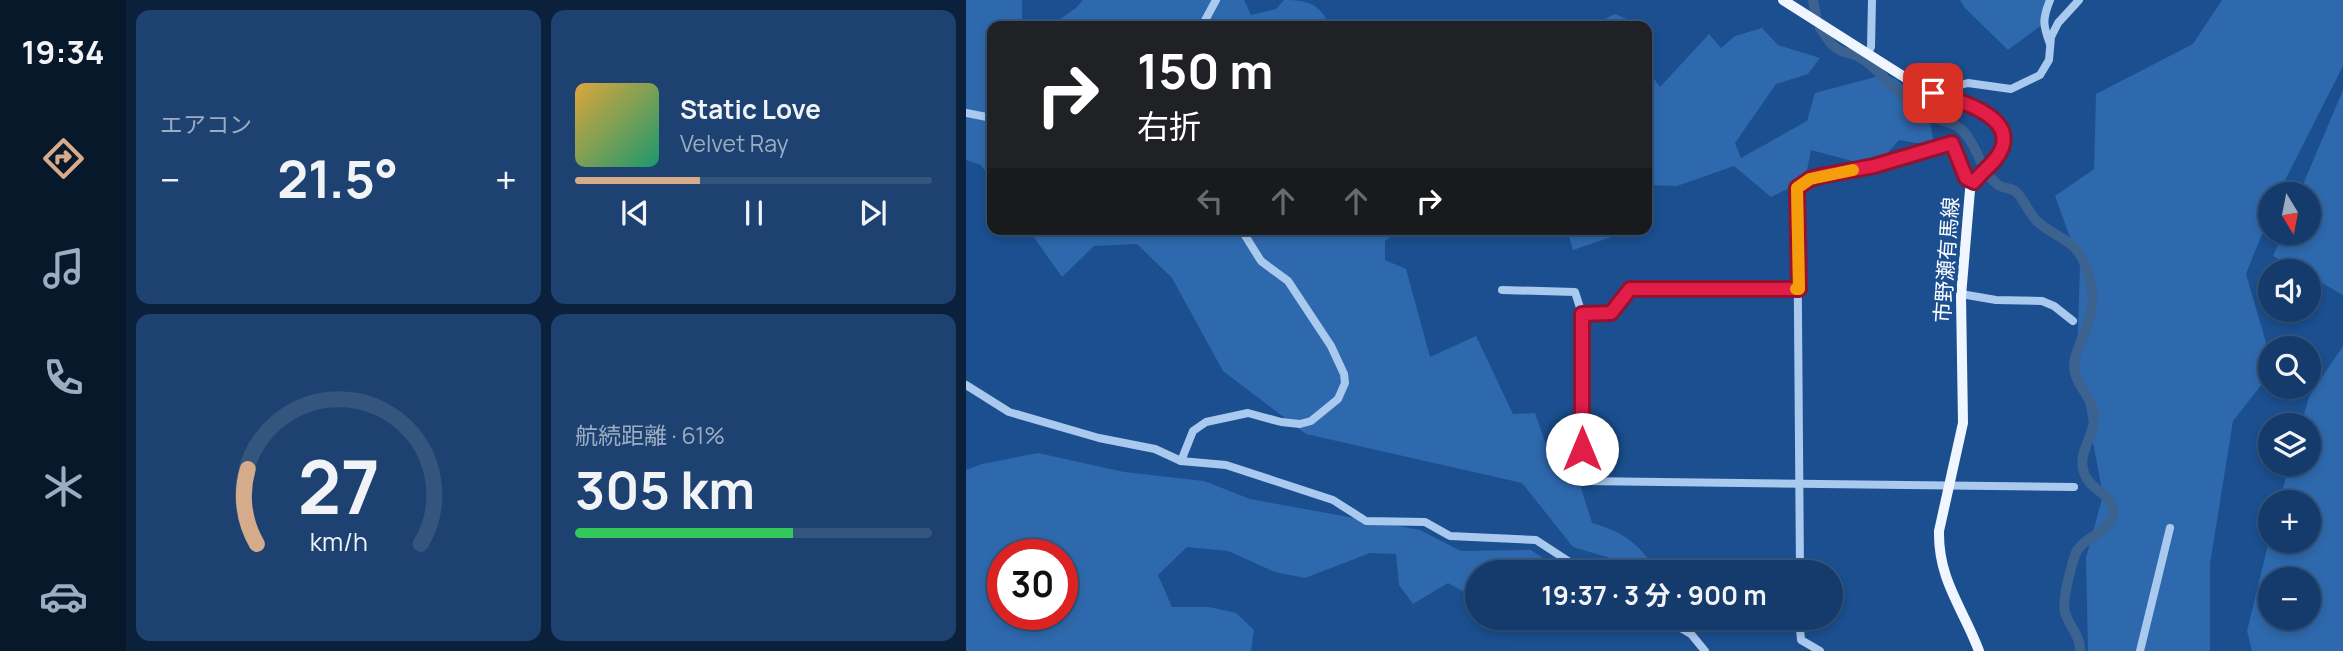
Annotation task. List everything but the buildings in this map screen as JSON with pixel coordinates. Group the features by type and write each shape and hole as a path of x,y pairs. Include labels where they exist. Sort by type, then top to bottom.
{"main road":[{"name":"市野瀬有馬線","path":"1783,0 1920,87 1990,115 1999,123 2004,137 2002,149 1995,160 1974,181 1969,190 1961,294 1963,423 1939,531 1942,569 1979,651"}],"street":[{"path":"1205,21 1216,0"},
{"path":"1868,53 1871,47 1872,0"},
{"path":"2050,0 2043,26 2051,47"},
{"path":"1945,96 1957,86 1968,83 2011,89 2040,75 2049,60 2051,37 2057,23 2079,0"},
{"path":"966,113 987,117"},
{"path":"1800,560 1797,188 1810,179 1874,166 1952,143 1966,178 1974,181"},
{"path":"1181,461 1193,431 1206,422 1248,412 1281,422 1300,424 1311,421 1338,399 1345,383 1344,374 1331,346 1288,281 1261,261 1245,235"},
{"path":"1582,314 1611,313 1630,289 1799,289"},
{"path":"1502,290 1575,292 1582,314 1583,481 1949,484 1969,488 2074,488"},
{"path":"1961,294 1996,300 2042,301 2054,306 2073,321"},
{"path":"966,385 1009,412 1099,438 1155,449 1181,461 1226,465 1333,500 1366,521 1425,522 1450,536 1536,540 1567,560"},
{"path":"2140,651 2170,528"},
{"path":"1684,630 1705,651"},
{"path":"1800,630 1801,640 1820,651"}],"shaded area":[{"path":"966,0 1022,0 1022,21 987,21 987,173 981,165 966,160"},
{"path":"1083,0 1244,0 1251,15 1276,9 1284,0 1312,4 1322,12 1327,21 1057,21"},
{"path":"1960,0 2054,0 2043,24 2008,50"},
{"path":"2222,0 2343,0 2343,66 2284,182 2258,182 2258,244 2246,274 2264,336 2258,336 2258,389 2233,421 2210,564 2210,651 2088,651 2086,558 2103,495 2077,359 2080,265 2055,196 2094,169 2096,94 2193,44"},
{"path":"1615,14 1627,19 1627,21 1601,21"},
{"path":"1762,28 1778,45 1820,58 1808,74 1776,84 1735,143 1741,158 1807,121 1815,93 1883,75 1896,79 1928,109 1933,139 1928,145 1899,140 1875,167 1811,150 1805,180 1771,197 1734,166 1677,186 1652,185 1652,76 1660,87 1709,34 1721,48 1735,36"},
{"path":"2343,90 2343,295 2321,282 2321,259 2279,259 2273,256 2278,245 2321,245 2321,182 2304,182"},
{"path":"1032,235 1394,235 1385,241 1385,260 1406,269 1430,357 1476,336 1513,414 1535,413 1557,477 1579,481 1592,523 1615,531 1631,541 1649,560 1614,560 1573,547 1522,483 1306,434 1223,371 1172,278 1137,244 1094,246 1062,277"},
{"path":"1569,235 1617,235 1573,250"},
{"path":"2343,346 2343,651 2252,651 2247,631 2258,586 2258,630 2321,630 2321,567 2263,567 2266,553 2321,553 2321,490 2282,490 2287,476 2321,476 2321,413 2304,413 2308,399 2321,399 2321,379"},
{"path":"1038,453 1124,472 1204,481 1250,499 1420,530 1461,551 1531,550 1546,560 1465,560 1465,592 1448,583 1413,604 1399,585 1396,554 1370,553 1305,578 1275,572 1228,551 1187,547 1158,575 1172,607 1209,607 1236,613 1254,630 1251,651 966,651 966,470 982,464"}],"waterway":[{"path":"1813,0 1816,16"},
{"path":"1820,28 1837,49 1865,60 1911,101 1938,119 1960,128 1968,137 1991,179 1999,186 2016,192 2038,222 2068,242 2082,258 2092,287 2092,305 2074,364 2094,418 2082,465 2087,479 2111,504 2113,517 2110,523 2079,548 2069,576 2065,612 2079,641 2080,651"}],"slow traffic":[{"path":"1796,289 1799,289 1797,188 1810,179 1853,170"}],"route":[{"path":"1582,449 1582,314 1611,313 1630,289 1799,289 1797,188 1810,179 1874,166 1952,143 1966,178 1974,182 2002,149 2004,137 1999,123 1990,115 1933,93"}]}
